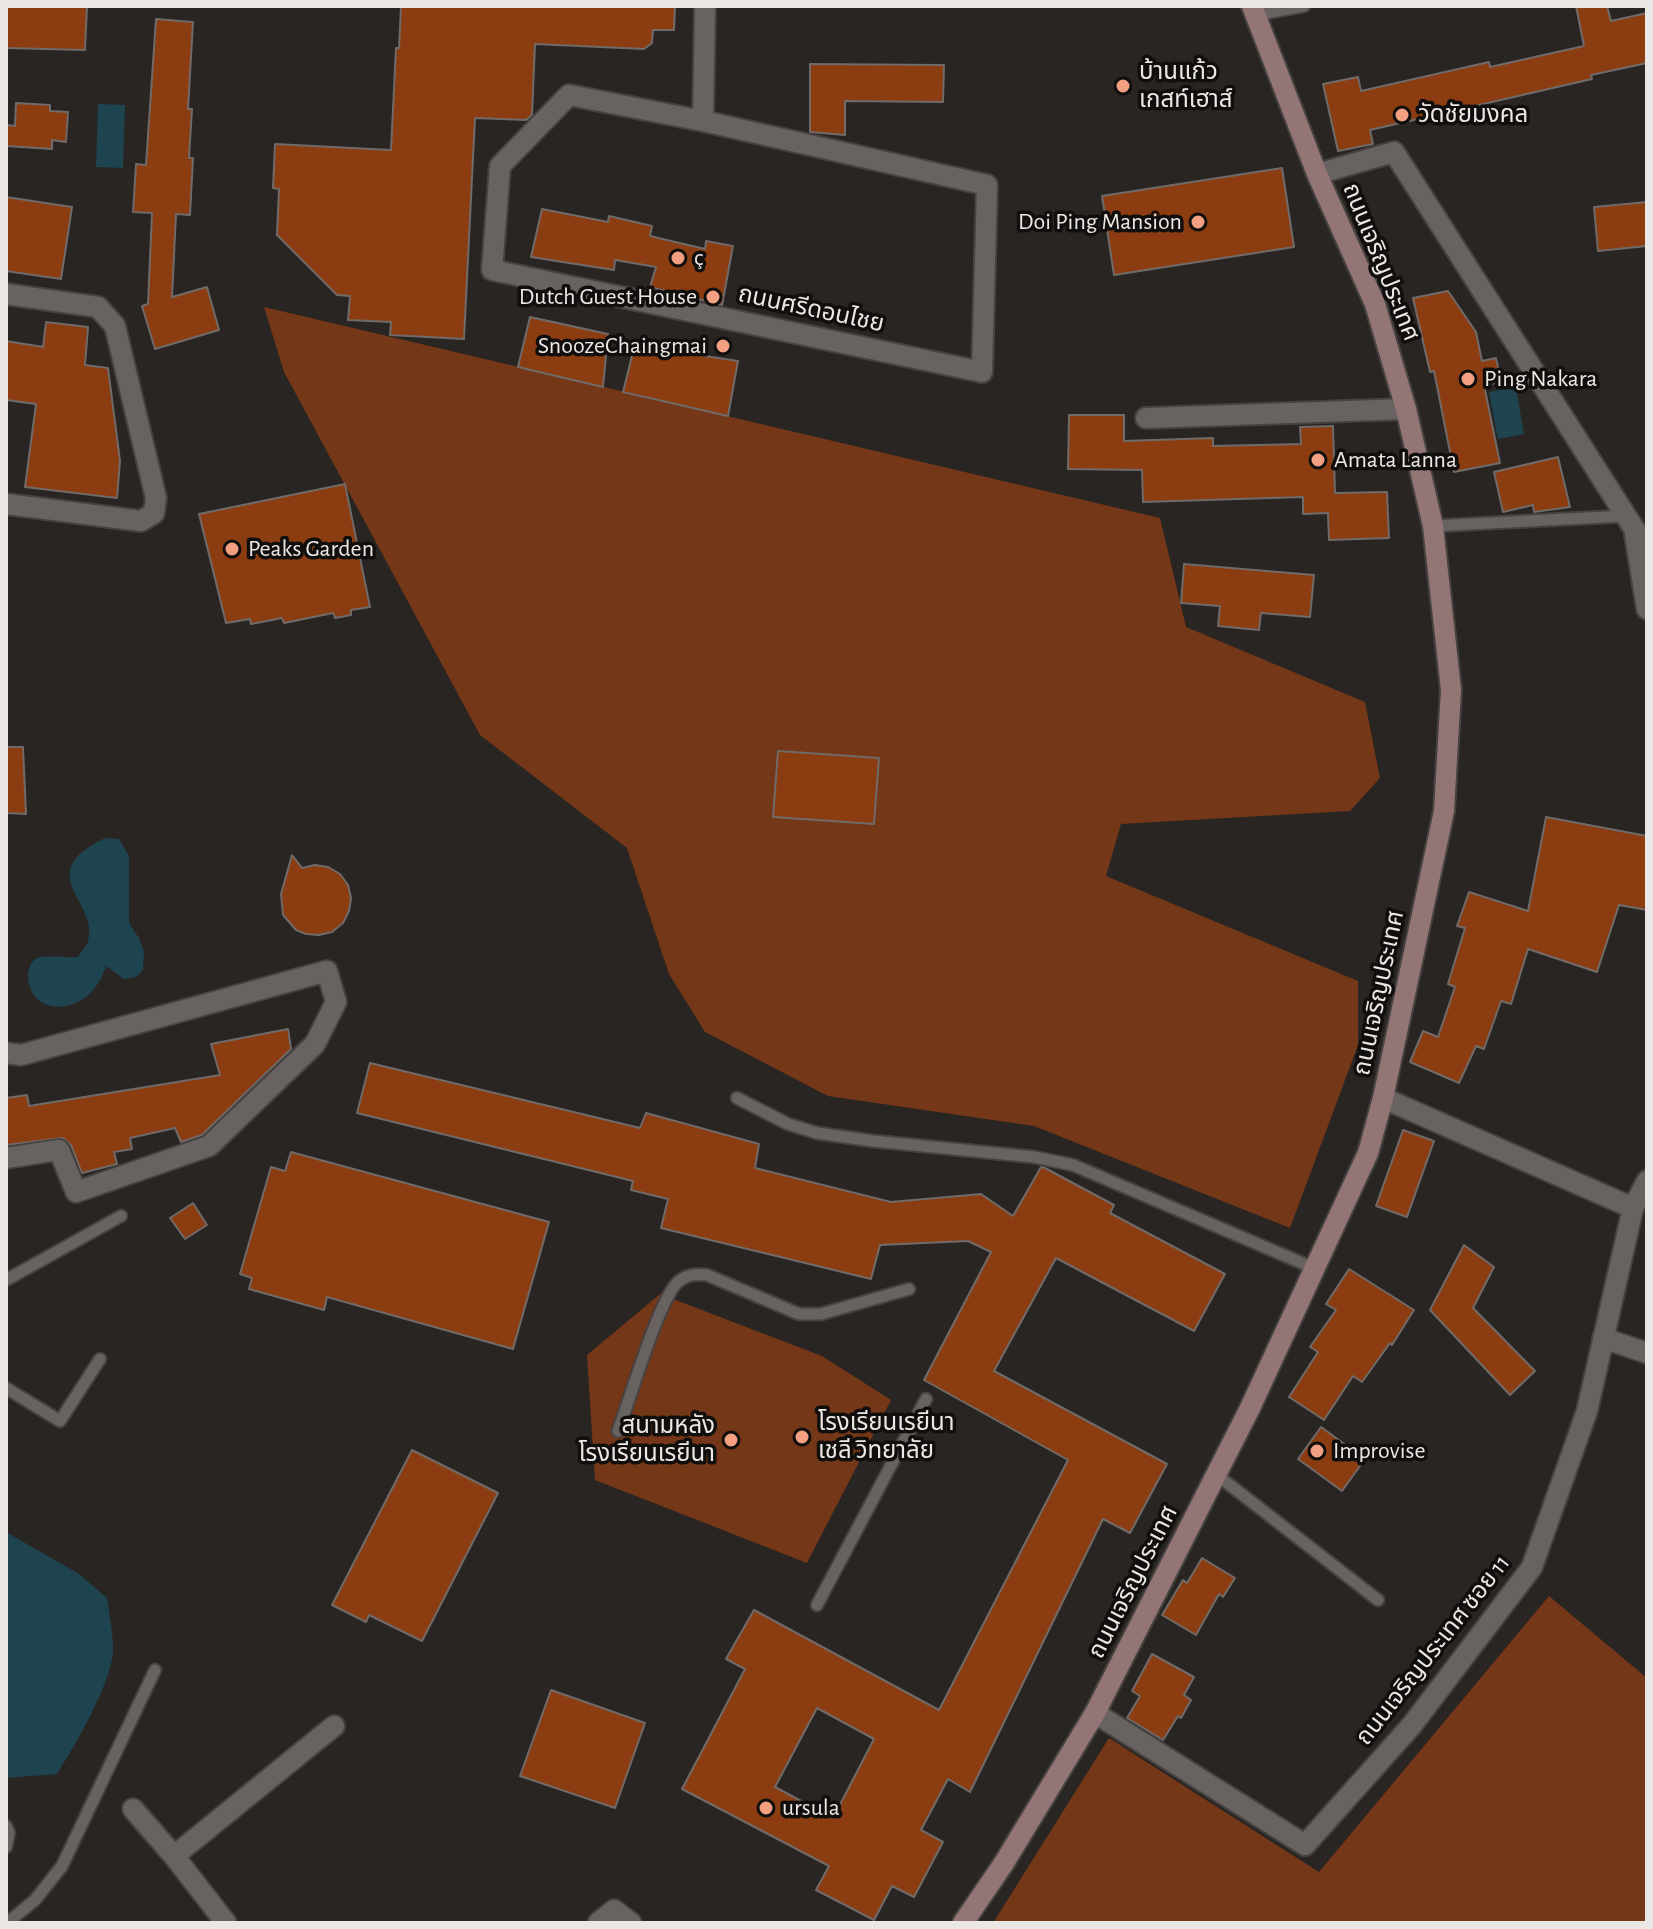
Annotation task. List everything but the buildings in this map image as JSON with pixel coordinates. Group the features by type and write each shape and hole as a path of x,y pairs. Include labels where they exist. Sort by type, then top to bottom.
{"street":[{"path":"703,121 705,6"},
{"name":"ถนนเจริญประเทศ","path":"963,1923 1004,1863 1095,1713 1217,1475 1368,1153 1383,1098 1444,811 1451,690 1433,526 1406,409 1375,304 1317,174 1254,11"},
{"name":"ถนนศรีดอนไชย","path":"569,95 703,121 987,185 982,372 492,270 500,166 569,95"},
{"path":"1317,174 1394,152 1647,549"},
{"path":"6,294 98,307 115,326 156,498 154,513 141,521 6,504"},
{"path":"1146,418 1406,409"},
{"path":"1629,524 1647,609"},
{"path":"6,1053 21,1055 327,971 336,1002 315,1044 209,1146 76,1192 59,1150 6,1158"},
{"path":"1383,1098 1633,1208"},
{"name":"ถนนเจริญประเทศ ซอย 11","path":"1095,1713 1305,1845 1412,1725 1532,1567 1587,1411 1633,1208 1647,1181"},
{"path":"1603,1338 1647,1353"},
{"path":"174,1856 334,1726"},
{"path":"133,1809 226,1923"},
{"path":"598,1923 614,1910 631,1923"}],"lane":[{"path":"1254,11 1304,6"},
{"path":"1433,526 1629,524"},
{"path":"737,1098 788,1124 817,1133 1034,1157 1073,1165 1316,1269"},
{"path":"6,1280 121,1216"},
{"path":"618,1431 655,1329 674,1286 681,1279 693,1274 707,1275 799,1314 821,1314 909,1289"},
{"path":"6,1388 60,1421 100,1359"},
{"path":"817,1605 926,1399"},
{"path":"1217,1475 1378,1600"},
{"path":"7,1923 35,1900 62,1866 155,1670"},
{"path":"6,1826 9,1833 6,1847"}],"shaded area":[{"path":"264,307 1160,518 1186,627 1365,702 1380,778 1350,811 1121,824 1106,876 1358,981 1358,1045 1290,1228 1034,1126 828,1096 705,1032 669,974 627,848 480,735 284,372"},
{"name":"สนามหลัง โรงเรียนเรยีนา","path":"660,1294 822,1356 891,1400 807,1563 595,1480 587,1355"},
{"path":"1549,1596 1647,1678 1647,1923 993,1923 1109,1738 1319,1872"}],"water":[{"path":"98,104 125,105 123,168 96,167"},
{"path":"1516,387 1524,434 1498,439 1489,392"},
{"path":"105,838 119,839 129,856 129,923 144,952 143,970 136,977 124,979 106,966 96,987 86,997 67,1006 48,1005 34,995 30,987 30,967 39,958 78,957 86,945 89,927 73,888 70,876 72,864 83,851"},
{"path":"6,1532 79,1574 107,1598 113,1642 112,1661 92,1713 57,1774 6,1778"}],"place":[{"name":"บ้านแก้ว เกสท์เฮาส์","path":"1123,86"},
{"name":"วัดชัยมงคล","path":"1402,115"},
{"name":"Doi Ping Mansion","path":"1198,222"},
{"name":"ç","path":"678,258"},
{"name":"Dutch Guest House","path":"713,297"},
{"name":"SnoozeChaingmai","path":"723,346"},
{"name":"Ping Nakara","path":"1468,379"},
{"name":"Amata Lanna","path":"1318,460"},
{"name":"Peaks Garden","path":"232,549"},
{"name":"โรงเรียนเรยีนา เชลี วิทยาลัย","path":"802,1437"},
{"name":"สนามหลัง โรงเรียนเรยีนา","path":"731,1440"},
{"name":"Improvise","path":"1317,1451"},
{"name":"ursula","path":"766,1808"}]}
